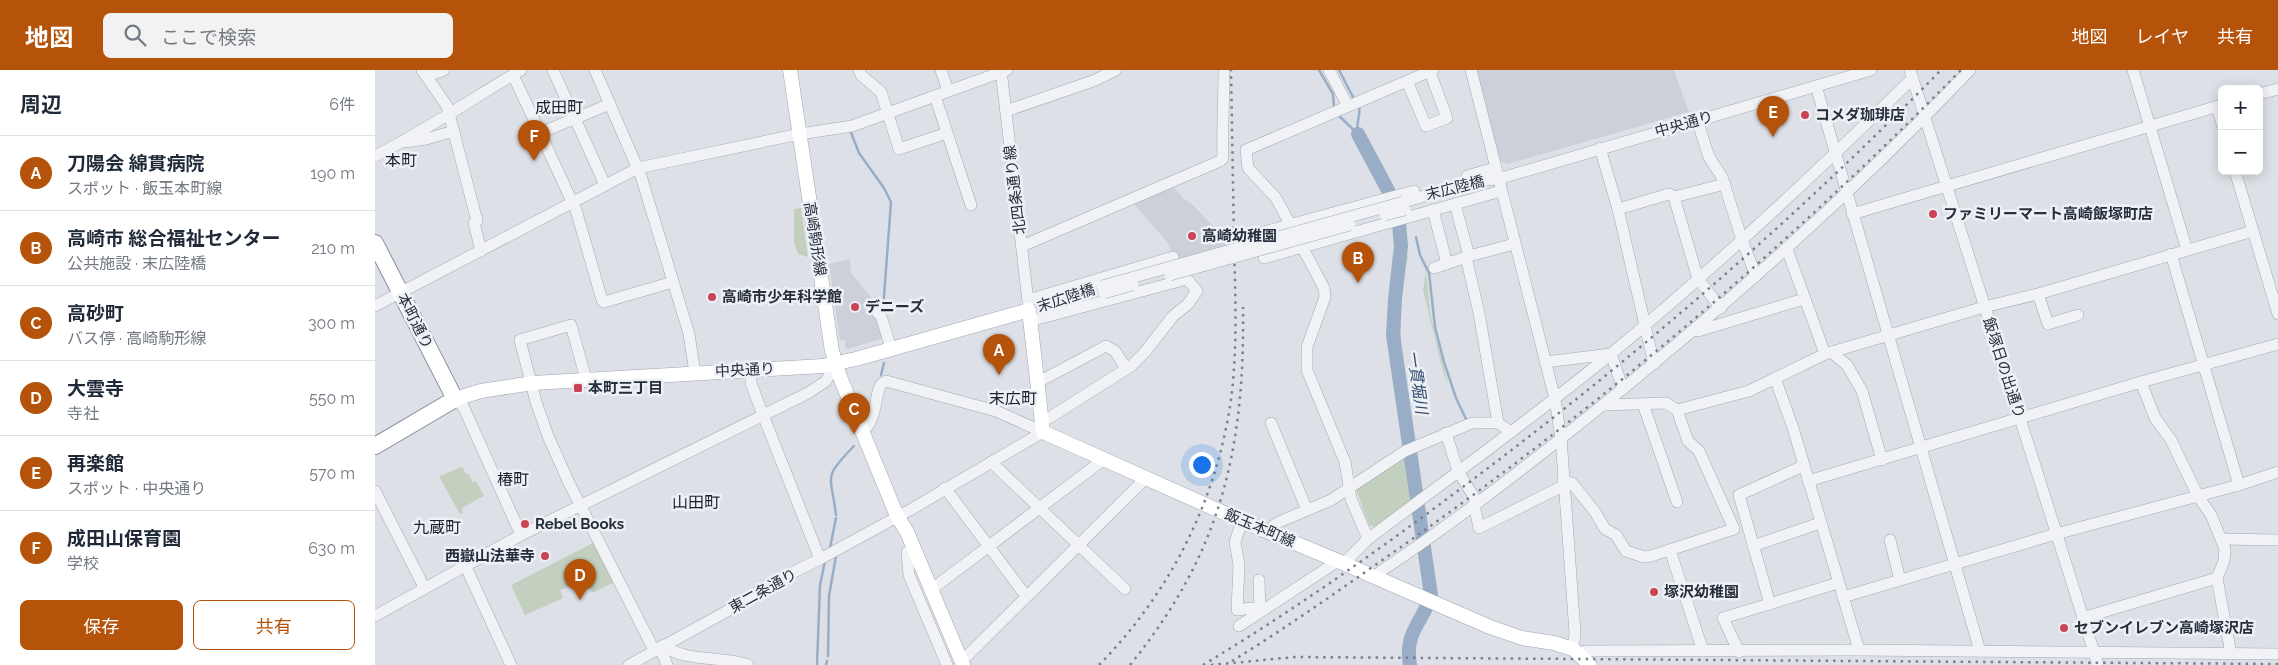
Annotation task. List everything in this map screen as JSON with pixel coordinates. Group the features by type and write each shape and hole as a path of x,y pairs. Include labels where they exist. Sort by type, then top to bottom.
{"highway":[{"name":"本町通り","path":"375,243 455,399"},
{"path":"375,446 455,399"}],"main road":[{"name":"高崎駒形線","path":"790,70 835,364 897,516 966,662"},
{"name":"中央通り","path":"455,399 481,391 533,383 835,364 1029,310"},
{"path":"1029,310 1042,426"},
{"name":"飯玉本町線","path":"1042,426 1103,460 1513,636 1576,651"},
{"name":"高崎駒形線","path":"913,547 954,665"},
{"path":"1576,651 1590,665"}],"street":[{"path":"443,70 425,73 447,106 453,131 457,138 477,221 475,223 481,251"},
{"path":"553,70 605,185"},
{"path":"595,70 638,168 692,346 695,373"},
{"path":"941,70 948,91"},
{"path":"1006,111 1093,81 1116,70"},
{"path":"1022,246 1223,158 1221,120 1225,106 1224,70"},
{"path":"1329,70 1348,106"},
{"path":"1471,70 1555,399 1561,438 1576,651 1739,652 1859,650 2278,654"},
{"name":"中央通り","path":"1497,173 1600,148 1871,70"},
{"path":"1376,578 1381,572 1561,438 1693,332 1787,249 1925,117 1970,70"},
{"path":"2133,70 2187,250"},
{"path":"375,306 638,168 800,134 852,126 1003,71"},
{"name":"北四条通り線","path":"1003,71 1029,310"},
{"path":"1368,539 1349,490 1345,462 1307,370 1307,347 1325,293 1303,247 1276,198 1248,168 1246,150 1348,106 1407,81 1432,71 1447,118 1426,126 1407,81"},
{"path":"375,156 405,142 517,72 540,133 573,202 591,269 604,302 673,282"},
{"path":"862,72 881,92 899,149 947,133"},
{"path":"1239,626 1341,562 1368,539 1555,399 1611,354 1742,240 1836,154 1912,74"},
{"name":"飯塚日の出通り","path":"1912,74 2098,665"},
{"path":"1816,86 1887,336 1980,651"},
{"path":"2263,93 2278,89"},
{"path":"935,96 971,205"},
{"path":"540,133 610,104"},
{"path":"1853,214 2218,106"},
{"path":"1697,120 1709,157 1725,184 1742,240 1756,276"},
{"path":"405,142 427,139 453,131"},
{"path":"1600,148 1618,209 1654,364"},
{"name":"末広陸橋","path":"1029,310 1035,305 1106,289 1398,208 1497,173"},
{"path":"2236,175 2278,314"},
{"path":"1618,209 1669,194 1675,197 1725,184"},
{"path":"1249,236 1291,225 1398,208 1433,210 1501,191"},
{"path":"1675,197 1698,279 1721,308"},
{"path":"1455,204 1479,313 1498,423"},
{"path":"1264,258 1303,247 1398,208"},
{"path":"1433,210 1447,264"},
{"path":"1677,410 1749,391 1828,353 2253,231"},
{"path":"1433,268 1467,256 1515,244"},
{"path":"1787,249 1805,299 1828,353 1847,365 1861,391 1882,460"},
{"path":"2171,254 2239,485"},
{"path":"1029,310 1106,289 1173,257"},
{"name":"東二条通り","path":"629,665 740,604 766,586 820,560 991,462 1042,426 1049,418 1126,368 1145,352 1173,316 1188,304 1197,291 1187,279 1106,289"},
{"path":"2038,294 2048,324 2078,316"},
{"path":"1693,332 1805,299"},
{"path":"877,312 881,316 891,348"},
{"path":"586,379 571,325 521,340 533,383 536,402 575,495 667,665"},
{"path":"1808,481 2141,382 2278,344"},
{"path":"1037,380 1044,379 1106,346 1115,351 1126,368"},
{"path":"1545,362 1611,354"},
{"path":"1611,354 1623,389"},
{"path":"375,616 424,587 521,535 808,393 826,381 835,364"},
{"path":"751,370 751,383 820,560"},
{"path":"1775,378 1793,428 1859,650"},
{"path":"862,432 871,424 880,386 887,381 996,411 1042,426"},
{"path":"2141,382 2155,418 2171,440 2198,496 2211,515 2225,548 2224,561 2217,578 2231,654"},
{"path":"455,399 462,405 521,535"},
{"path":"1603,405 1666,403 1677,410 1688,441 1699,451 1735,529"},
{"path":"1643,404 1677,502"},
{"path":"1271,423 1307,510"},
{"path":"1271,532 1273,526 1279,522 1331,500 1409,449 1446,433 1472,423 1498,423 1511,432"},
{"path":"1446,433 1458,471 1475,503 1479,528 1563,483 1572,484 1605,529 1617,535 1626,551 1644,557 1747,526"},
{"path":"936,586 1103,460"},
{"path":"991,462 1125,590"},
{"path":"1770,604 1739,495 1803,466"},
{"path":"1843,597 2056,534 2239,485 2278,472"},
{"path":"913,547 936,586 966,662 1026,596 1146,478"},
{"path":"945,488 1026,596"},
{"path":"375,491 424,587"},
{"path":"1242,521 1235,542 1239,566 1237,610 1253,608 1258,613"},
{"path":"1753,546 1820,523"},
{"path":"2222,539 2278,540"},
{"path":"1890,540 1900,580"},
{"path":"913,547 909,575 911,582 947,665"},
{"path":"1670,550 1703,652"},
{"path":"465,565 511,665"},
{"path":"2082,618 2217,578"},
{"path":"1258,613 1259,580"},
{"path":"1739,652 1723,618 1838,583"},
{"path":"659,648 678,654 748,665"}],"shaded area":[{"path":"1476,70 1674,70 1689,112 1507,164 1500,161"},
{"name":"高崎幼稚園","path":"1172,185 1217,230 1226,242 1230,264 1167,282 1174,258 1168,243 1132,202"},
{"path":"850,259 851,273 875,302 875,312 884,338 848,349 845,348 845,340 840,341 829,264"}],"green space":[{"path":"801,208 808,257 798,254 794,242 794,209"},
{"path":"1406,256 1408,256 1401,295 1401,354 1408,392 1403,394 1397,325 1399,291"},
{"path":"1426,272 1431,318 1448,383 1444,375 1423,290"},
{"path":"1405,456 1412,502 1375,527 1369,525 1356,489"},
{"path":"462,467 473,482 476,481 484,496 462,508 463,513 460,514 439,476"},
{"path":"597,541 617,581 592,593 589,585 585,586 582,581 560,590 563,598 525,615 511,585"}],"waterway":[{"name":"一貫堀川","path":"1319,70 1333,94 1334,108"},
{"path":"1339,70 1354,99"},
{"path":"1358,134 1359,106"},
{"name":"一貫堀川","path":"1338,115 1357,133"},
{"path":"850,130 859,153 884,188 891,202 883,310"},
{"name":"一貫堀川","path":"1358,134 1390,194 1399,224 1401,246 1393,335 1431,595 1428,605 1412,635 1409,653 1410,665"},
{"path":"1416,237 1420,255 1429,273 1435,327 1444,362 1456,398 1466,419"},
{"path":"881,375 884,363"},
{"path":"836,515 831,477 837,465 854,446"},
{"path":"830,548 836,518"},
{"path":"828,656 829,596 836,556"},
{"path":"817,665 820,585 825,561"},
{"path":"826,665 827,661"}],"railway":[{"path":"1099,665 1148,607 1168,576 1202,509 1224,436 1231,399 1235,339 1231,70"},
{"path":"1203,665 1243,641 1359,563 1566,408 1677,316 1785,221 1941,70"},
{"path":"1232,661 1299,618 1482,489 1625,377 1764,258 1831,197 1961,70"},
{"path":"1130,665 1161,623 1186,582 1206,540 1221,497 1232,453 1239,407 1243,307"},
{"path":"1211,665 1295,657 2278,664"}],"place":[{"name":"コメダ珈琲店","path":"1805,115"},
{"name":"再楽館","path":"1773,137"},
{"name":"成田山保育園","path":"534,161"},
{"name":"ファミリーマート高崎飯塚町店","path":"1933,214"},
{"name":"高崎幼稚園","path":"1192,236"},
{"name":"高崎市 総合福祉センター","path":"1358,283"},
{"name":"高崎市少年科学館","path":"712,297"},
{"name":"デニーズ","path":"855,307"},
{"name":"刀陽会 綿貫病院","path":"999,375"},
{"name":"本町三丁目","path":"578,388"},
{"name":"高砂町","path":"854,434"},
{"name":"Rebel Books","path":"525,524"},
{"name":"西嶽山法華寺","path":"545,556"},
{"name":"塚沢幼稚園","path":"1654,592"},
{"name":"大雲寺","path":"580,600"},
{"name":"セブンイレブン高崎塚沢店","path":"2064,628"}],"district":[{"name":"成田町","path":"559,107"},
{"name":"本町","path":"401,160"},
{"name":"末広町","path":"1013,398"},
{"name":"椿町","path":"513,479"},
{"name":"山田町","path":"696,502"},
{"name":"九蔵町","path":"437,527"}]}
